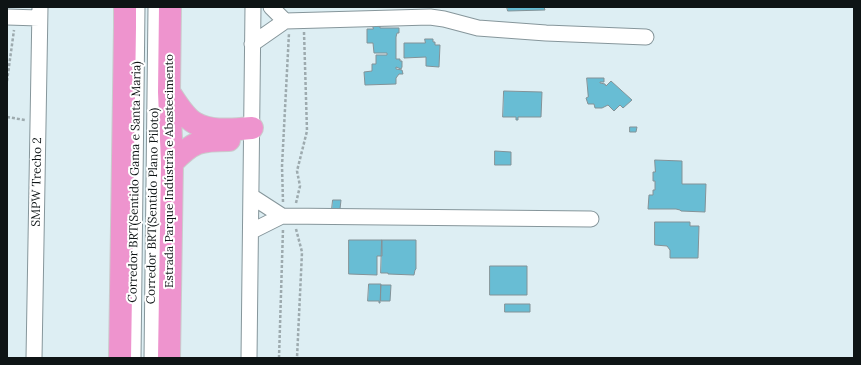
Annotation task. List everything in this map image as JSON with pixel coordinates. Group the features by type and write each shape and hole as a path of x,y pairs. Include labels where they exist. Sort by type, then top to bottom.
{"highway":[{"path":"106,7 125,17 120,358"},
{"name":"Estrada Parque Indústria e Abastecimento","path":"169,358 172,162 169,92 170,7"},
{"path":"169,92 183,112 195,123 210,128 252,134"},
{"path":"172,162 184,150 200,141 252,134"}],"street":[{"name":"Corredor BRT(Sentido Gama e Santa Maria)","path":"133,358 137,7"},
{"name":"Corredor BRT(Sentido Plano Piloto)","path":"152,358 156,7"},
{"path":"249,358 252,231 253,7"},
{"path":"271,7 293,20"},
{"path":"11,17 39,12"},
{"name":"SMPW Trecho 2","path":"34,358 39,12"},
{"path":"252,44 293,20 430,17 478,28 546,33 646,37"},
{"path":"251,196 286,216"},
{"path":"252,231 286,216 591,219"}],"path":[{"path":"7,81 11,17"},
{"path":"293,20 307,131 297,170 300,186 286,216 302,252 296,358"},
{"path":"279,358 286,216 282,166 293,20"},
{"path":"7,117 38,122"}],"building":[{"path":"507,7 544,7 545,10 508,11"},
{"path":"373,26 380,26 380,28 399,28 399,33 397,33 396,37 396,59 400,59 400,61 402,61 402,67 401,69 396,67 396,69 402,70 403,74 399,74 396,78 396,84 365,85 364,72 372,71 372,64 376,64 376,55 387,55 387,53 374,53 373,43 367,43 367,29 373,29"},
{"path":"425,39 433,39 435,45 440,45 439,67 426,66 426,57 404,58 404,43 425,43"},
{"path":"587,78 604,78 604,82 600,83 605,84 606,86 611,81 632,100 623,108 620,105 614,111 608,105 602,108 595,108 594,104 588,104 586,98 588,97"},
{"path":"504,91 542,92 541,117 518,117 518,120 516,120 516,117 503,117"},
{"path":"630,127 637,127 636,132 630,132"},
{"path":"495,151 511,152 511,165 495,165"},
{"path":"655,160 682,161 682,184 706,184 705,212 681,211 676,209 648,209 649,195 653,195 653,190 655,190 653,172 655,172"},
{"path":"333,200 341,200 340,209 332,209"},
{"path":"655,222 690,222 690,226 699,226 698,258 670,258 670,250 667,246 655,245"},
{"path":"349,240 382,240 382,256 377,256 377,275 349,274"},
{"path":"382,240 416,240 416,269 414,275 381,273"},
{"path":"490,266 527,266 527,295 490,295"},
{"path":"369,284 381,284 380,303 379,301 368,301"},
{"path":"381,285 391,285 390,301 381,301"},
{"path":"505,304 530,304 530,312 505,312"}]}
